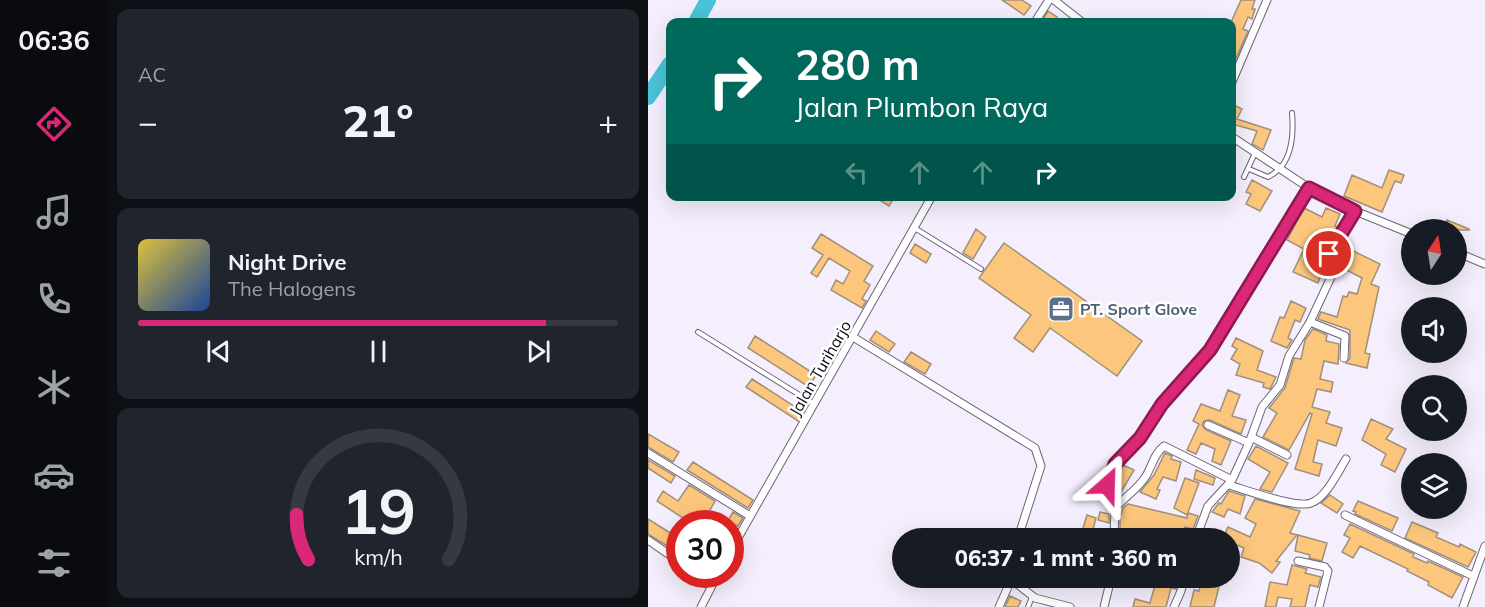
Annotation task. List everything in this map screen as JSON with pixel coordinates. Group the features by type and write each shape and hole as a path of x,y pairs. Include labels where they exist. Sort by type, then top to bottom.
{"street":[{"path":"1038,18 1049,0"},
{"path":"1054,0 1077,18"},
{"path":"1236,73 1267,0"},
{"path":"1236,139 1309,188 1355,211 1401,230"},
{"path":"1114,528 1115,508 1107,495 1107,485 1115,464 1140,438 1162,404 1210,350 1309,188"},
{"name":"Jalan Turiharjo","path":"744,527 929,201"},
{"path":"1200,528 1208,506 1230,482 1262,408 1281,385 1289,356 1310,322 1332,275 1328,261 1329,254 1355,211"},
{"path":"1467,257 1485,264"},
{"path":"1310,322 1346,336 1344,358"},
{"path":"853,337 1035,448 1041,466 1021,528"},
{"path":"1208,425 1287,455"},
{"path":"1115,508 1146,476 1164,446 1230,482 1267,497 1301,505 1313,503 1326,490 1346,459"},
{"path":"648,453 750,516"},
{"path":"1345,515 1473,576"},
{"path":"648,540 666,552"},
{"path":"1463,607 1485,546"},
{"path":"1298,561 1325,567 1328,571 1319,607"},
{"path":"701,607 711,588"},
{"path":"999,607 1008,588"},
{"path":"1023,588 1032,596 1070,607"},
{"path":"1104,607 1109,588"},
{"path":"1174,607 1182,588"}],"lane":[{"path":"1249,169 1268,177 1279,169 1292,144 1292,113"},
{"path":"1244,177 1255,153"},
{"path":"913,227 981,269"},
{"path":"698,332 814,404"},
{"path":"1028,607 1032,596"}],"building":[{"path":"1002,0 1022,0 1031,6 1024,15"},
{"path":"1241,0 1255,0 1252,19 1248,17 1243,29 1248,31 1236,59 1236,18 1233,18"},
{"path":"1048,11 1057,17 1056,18 1044,18"},
{"path":"1236,106 1242,109 1237,119 1271,130 1263,150 1252,144 1257,131 1236,125"},
{"path":"1389,170 1404,175 1401,183 1395,181 1382,212 1344,196 1352,175 1382,188"},
{"path":"1252,180 1272,191 1260,211 1246,204 1251,194 1246,192"},
{"path":"881,201 892,201 889,206"},
{"path":"1304,208 1322,217 1326,208 1340,214 1335,226 1338,227 1323,256 1326,274 1325,276 1321,274 1318,283 1293,272 1304,249 1287,240"},
{"path":"976,229 986,237 973,259 963,253"},
{"path":"821,234 873,266 864,281 870,285 862,299 866,301 862,308 831,290 836,280 843,284 850,271 829,258 817,277 811,273 823,255 812,248"},
{"path":"1344,240 1350,243 1347,248 1380,264 1371,284 1379,287 1365,353 1370,354 1367,368 1346,363 1350,358 1350,330 1318,319 1321,312 1337,317 1343,296 1347,297 1349,292 1357,294 1362,278 1335,264 1334,261 1334,256"},
{"name":"PT. Sport Glove","path":"1004,243 1142,341 1117,376 1050,328 1033,352 1014,338 1031,315 979,278"},
{"path":"915,244 931,254 926,263 910,253"},
{"path":"1291,301 1306,308 1300,322 1295,320 1288,338 1292,340 1287,348 1271,341 1280,317 1284,318"},
{"path":"1313,329 1327,335 1326,341 1339,344 1338,364 1324,361 1320,379 1333,382 1331,392 1317,389 1312,407 1330,412 1326,423 1342,428 1336,446 1318,440 1313,462 1322,464 1319,476 1295,469 1312,414 1310,413 1289,450 1263,437 1277,413 1269,408 1285,388 1294,358 1301,359 1305,340"},
{"path":"876,331 895,344 889,352 870,340"},
{"path":"755,336 816,375 809,387 748,348"},
{"path":"1236,338 1263,351 1257,370 1276,377 1270,389 1263,387 1264,383 1236,375 1240,364 1231,359 1237,349 1232,346"},
{"path":"911,352 931,364 925,374 904,362"},
{"path":"752,379 803,412 798,421 746,387"},
{"path":"1228,390 1240,395 1232,416 1246,420 1241,434 1210,420 1204,421 1202,425 1206,430 1231,441 1221,465 1212,461 1215,449 1201,443 1196,454 1187,450 1199,424 1193,421 1201,404 1220,411"},
{"path":"1371,419 1393,429 1386,439 1406,449 1404,453 1401,453 1401,459 1395,472 1381,465 1386,454 1362,440"},
{"path":"648,434 679,452 673,462 648,447"},
{"path":"1256,446 1288,463 1272,492 1260,489 1270,472 1248,459"},
{"path":"1165,453 1172,456 1171,459 1181,462 1176,481 1163,477 1157,489 1160,490 1156,499 1140,492 1154,475"},
{"path":"648,460 675,476 671,483 648,468"},
{"path":"693,462 753,500 748,508 687,470"},
{"path":"1123,465 1134,470 1118,497 1112,494 1112,488"},
{"path":"1196,470 1215,478 1213,485 1194,479"},
{"path":"1185,478 1199,483 1187,515 1174,508"},
{"path":"689,485 715,501 710,510 671,510 657,501 663,491 678,501"},
{"path":"1229,491 1245,496 1240,514 1228,509 1224,517 1212,512 1219,503 1221,504"},
{"path":"1330,495 1343,504 1337,513 1321,503"},
{"path":"1255,499 1300,511 1290,533 1297,535 1276,561 1280,562 1272,573 1259,563 1241,557 1244,548 1240,546 1240,532 1250,537 1256,524 1245,518"},
{"path":"1358,501 1398,518 1392,531 1355,514 1356,512 1353,511"},
{"path":"1128,504 1187,518 1188,513 1198,516 1193,528 1120,528 1123,508"},
{"path":"1100,512 1109,514 1109,523 1098,520"},
{"path":"1087,515 1096,518 1093,528 1083,528"},
{"path":"648,519 666,530 666,545 648,534"},
{"path":"1412,522 1438,533 1436,537 1459,547 1460,544 1476,552 1468,567 1405,538"},
{"path":"1350,524 1414,554 1413,557 1427,563 1428,561 1463,577 1452,598 1428,585 1429,582 1407,571 1408,569 1360,546 1353,558 1342,552 1350,538 1344,535"},
{"path":"1298,535 1327,543 1322,561 1295,551"},
{"path":"1292,565 1307,569 1305,573 1321,577 1318,587 1310,585 1305,607 1290,607 1292,599 1278,597 1276,607 1265,607 1270,582 1287,585"},
{"path":"1154,588 1171,588 1166,607 1133,607 1135,599 1150,603"},
{"path":"1200,588 1219,588 1214,607 1190,607 1194,590 1199,591"},
{"path":"1010,596 1021,601 1018,607 1005,607"}],"waterway":[{"path":"698,18 708,0"},
{"path":"648,97 666,70"}],"place":[{"name":"PT. Sport Glove","path":"1061,309"}],"route":[{"path":"1107,485 1115,464 1140,438 1162,404 1210,350 1309,188 1355,211 1329,254"}]}
